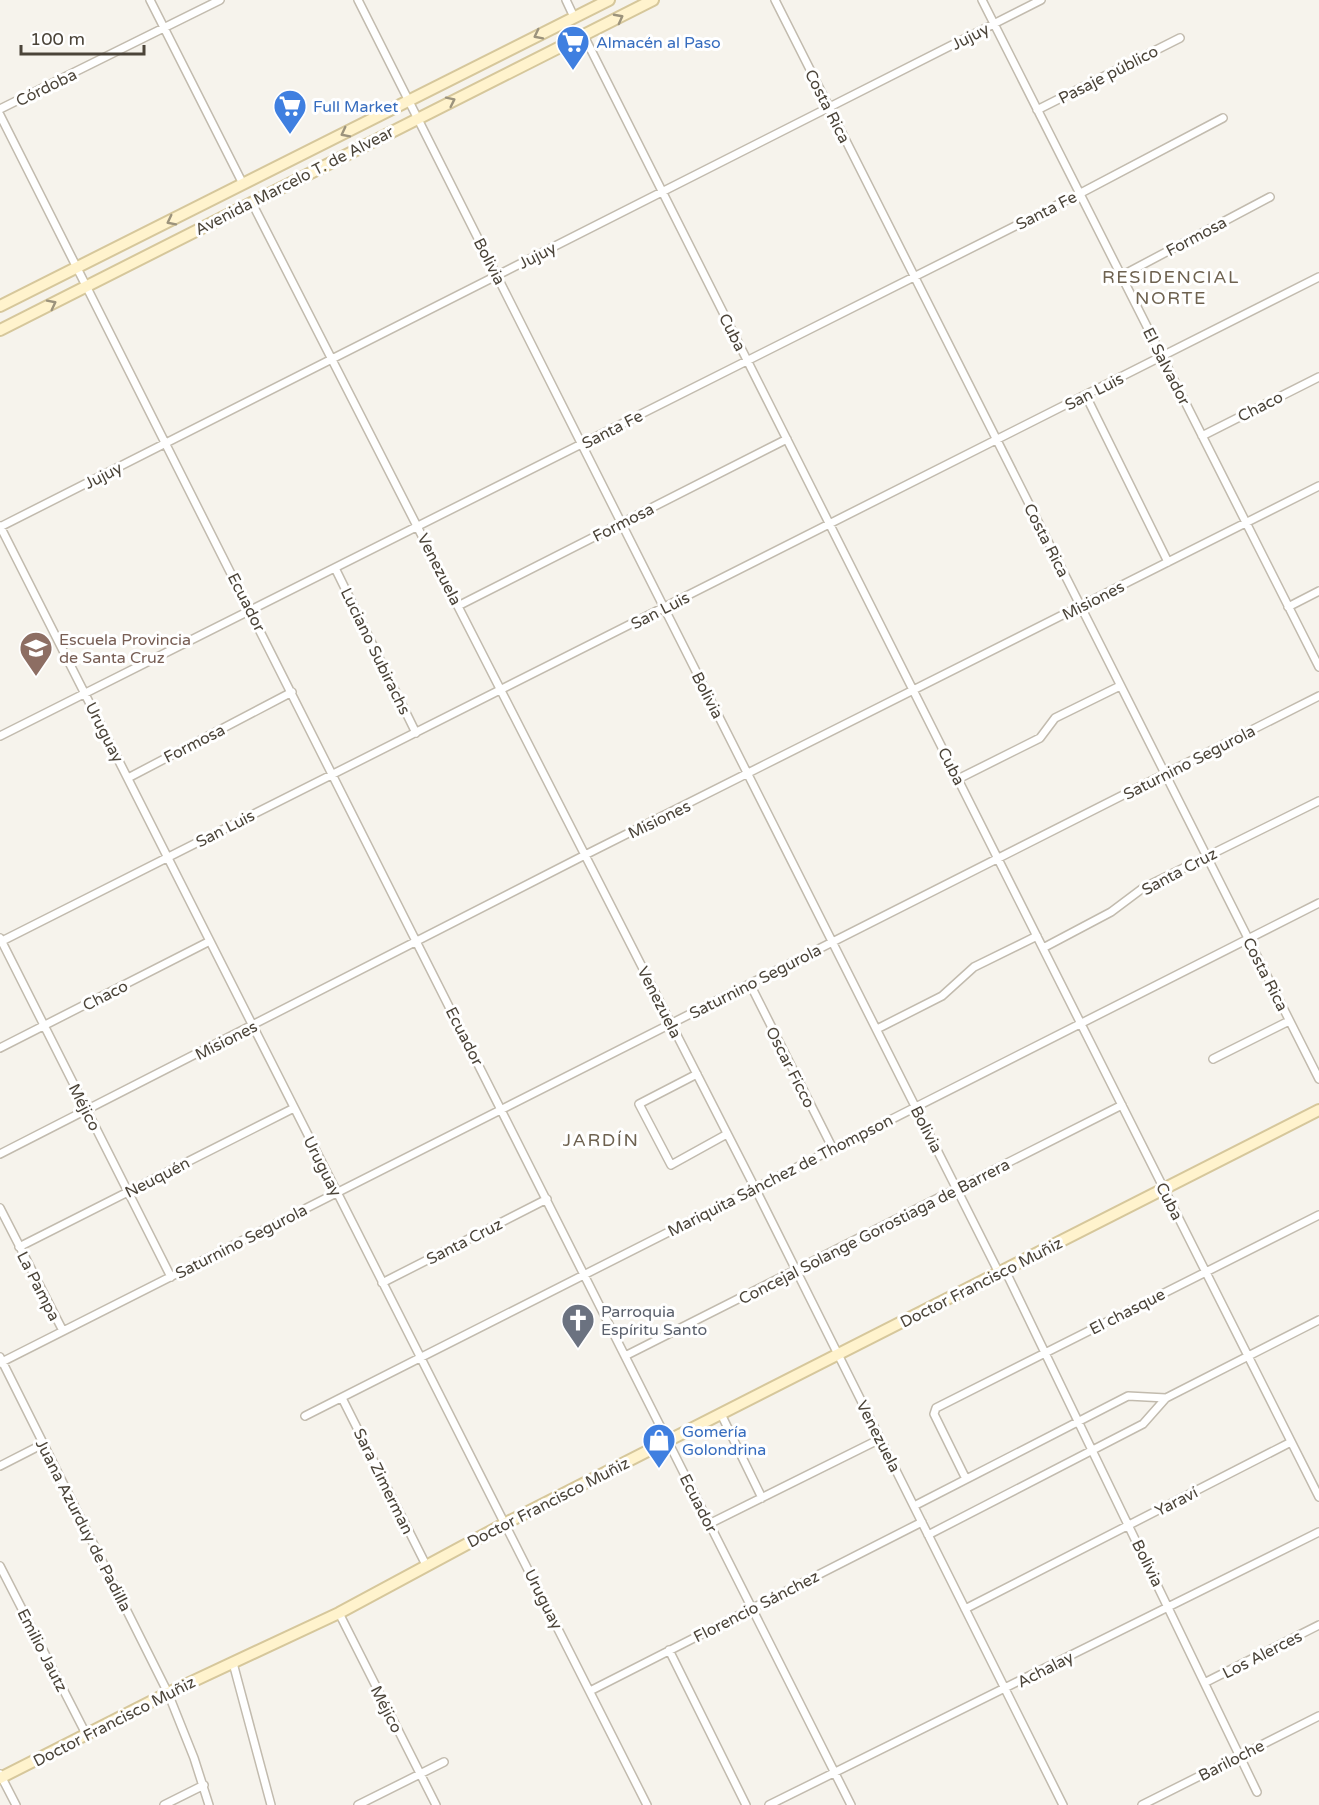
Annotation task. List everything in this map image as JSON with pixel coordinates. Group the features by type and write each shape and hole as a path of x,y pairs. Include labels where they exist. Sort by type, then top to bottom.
{"main road":[{"name":"Avenida Marcelo T. de Alvear","path":"0,306 609,0"},
{"name":"Avenida Marcelo T. de Alvear","path":"0,330 417,117 653,0"},
{"name":"Doctor Francisco Muñiz","path":"1,1776 168,1693 339,1613 506,1523 1319,1110"}],"street":[{"path":"150,0 243,184"},
{"name":"Córdoba","path":"0,109 220,0"},
{"name":"Bolivia","path":"358,0 957,1189 1045,1352 1206,1682 1257,1792"},
{"path":"566,0 574,17"},
{"name":"Costa Rica","path":"775,0 1319,1079"},
{"name":"El Salvador","path":"982,0 1319,667"},
{"name":"Jujuy","path":"0,527 1041,0"},
{"name":"Cuba","path":"584,36 1319,1497"},
{"name":"Pasaje público","path":"1037,110 1180,38"},
{"name":"Ecuador","path":"0,115 851,1805"},
{"name":"Santa Fe","path":"0,736 1079,194 1223,118"},
{"name":"Formosa","path":"1121,276 1270,196"},
{"name":"Venezuela","path":"252,203 728,1134 1063,1805"},
{"name":"San Luis","path":"1,940 1319,277"},
{"name":"Chaco","path":"1202,436 1319,377"},
{"path":"1086,396 1168,562"},
{"name":"Formosa","path":"458,606 787,439"},
{"name":"Misiones","path":"0,1154 585,855 1319,486"},
{"name":"Uruguay","path":"0,527 647,1805"},
{"name":"Luciano Subirachs","path":"335,568 416,733"},
{"path":"1288,607 1319,591"},
{"path":"958,779 1040,738 1055,718 1120,686"},
{"name":"Formosa","path":"128,778 292,692"},
{"name":"Saturnino Segurola","path":"1,1361 1319,696"},
{"name":"Santa Cruz","path":"1043,948 1112,912 1143,888 1319,801"},
{"name":"Mariquita Sánchez de Thompson","path":"306,1416 1319,903"},
{"path":"877,1029 942,996 974,967 1037,936"},
{"name":"Méjico","path":"1,940 171,1277"},
{"name":"Chaco","path":"0,1047 210,941"},
{"name":"Oscar Ficco","path":"750,984 833,1149"},
{"path":"1213,1059 1289,1021"},
{"path":"697,1074 639,1104 671,1165 728,1134"},
{"name":"Concejal Solange Gorostiaga de Barrera","path":"625,1356 1122,1106"},
{"name":"Neuquén","path":"20,1247 294,1108"},
{"name":"Santa Cruz","path":"382,1283 546,1200"},
{"name":"La Pampa","path":"0,1208 63,1331"},
{"name":"El chasque","path":"966,1479 934,1414 936,1408 1319,1215"},
{"path":"928,1535 1143,1425 1166,1398 1319,1320"},
{"name":"Juana Azurduy de Padilla","path":"1,1361 168,1693 204,1785 209,1805"},
{"path":"914,1506 1128,1396 1166,1398"},
{"name":"Sara Zimerman","path":"342,1398 426,1565"},
{"path":"721,1414 762,1498"},
{"path":"709,1524 880,1439"},
{"name":"Yaraví","path":"965,1609 1291,1442"},
{"path":"0,1466 43,1444"},
{"name":"Florencio Sánchez","path":"590,1690 921,1522"},
{"name":"Achalay","path":"769,1805 1319,1532"},
{"name":"Emilio Jautz","path":"0,1566 86,1734"},
{"name":"Méjico","path":"339,1613 436,1805"},
{"name":"Los Alerces","path":"1206,1682 1319,1625"},
{"path":"669,1650 746,1805"},
{"path":"233,1663 272,1805"},
{"name":"Bariloche","path":"1142,1805 1319,1716"},
{"path":"358,1805 444,1762"},
{"path":"1,1776 16,1805"},
{"path":"164,1805 204,1785"}],"place":[{"name":"Almacén al Paso","path":"573,71"},
{"name":"Full Market","path":"290,135"},
{"name":"Escuela Provincia de Santa Cruz","path":"36,677"},
{"name":"Parroquia Espíritu Santo","path":"578,1349"},
{"name":"Gomería Golondrina","path":"659,1469"}],"district":[{"name":"RESIDENCIAL NORTE","path":"1171,287"},
{"name":"JARDÍN","path":"601,1140"}]}
